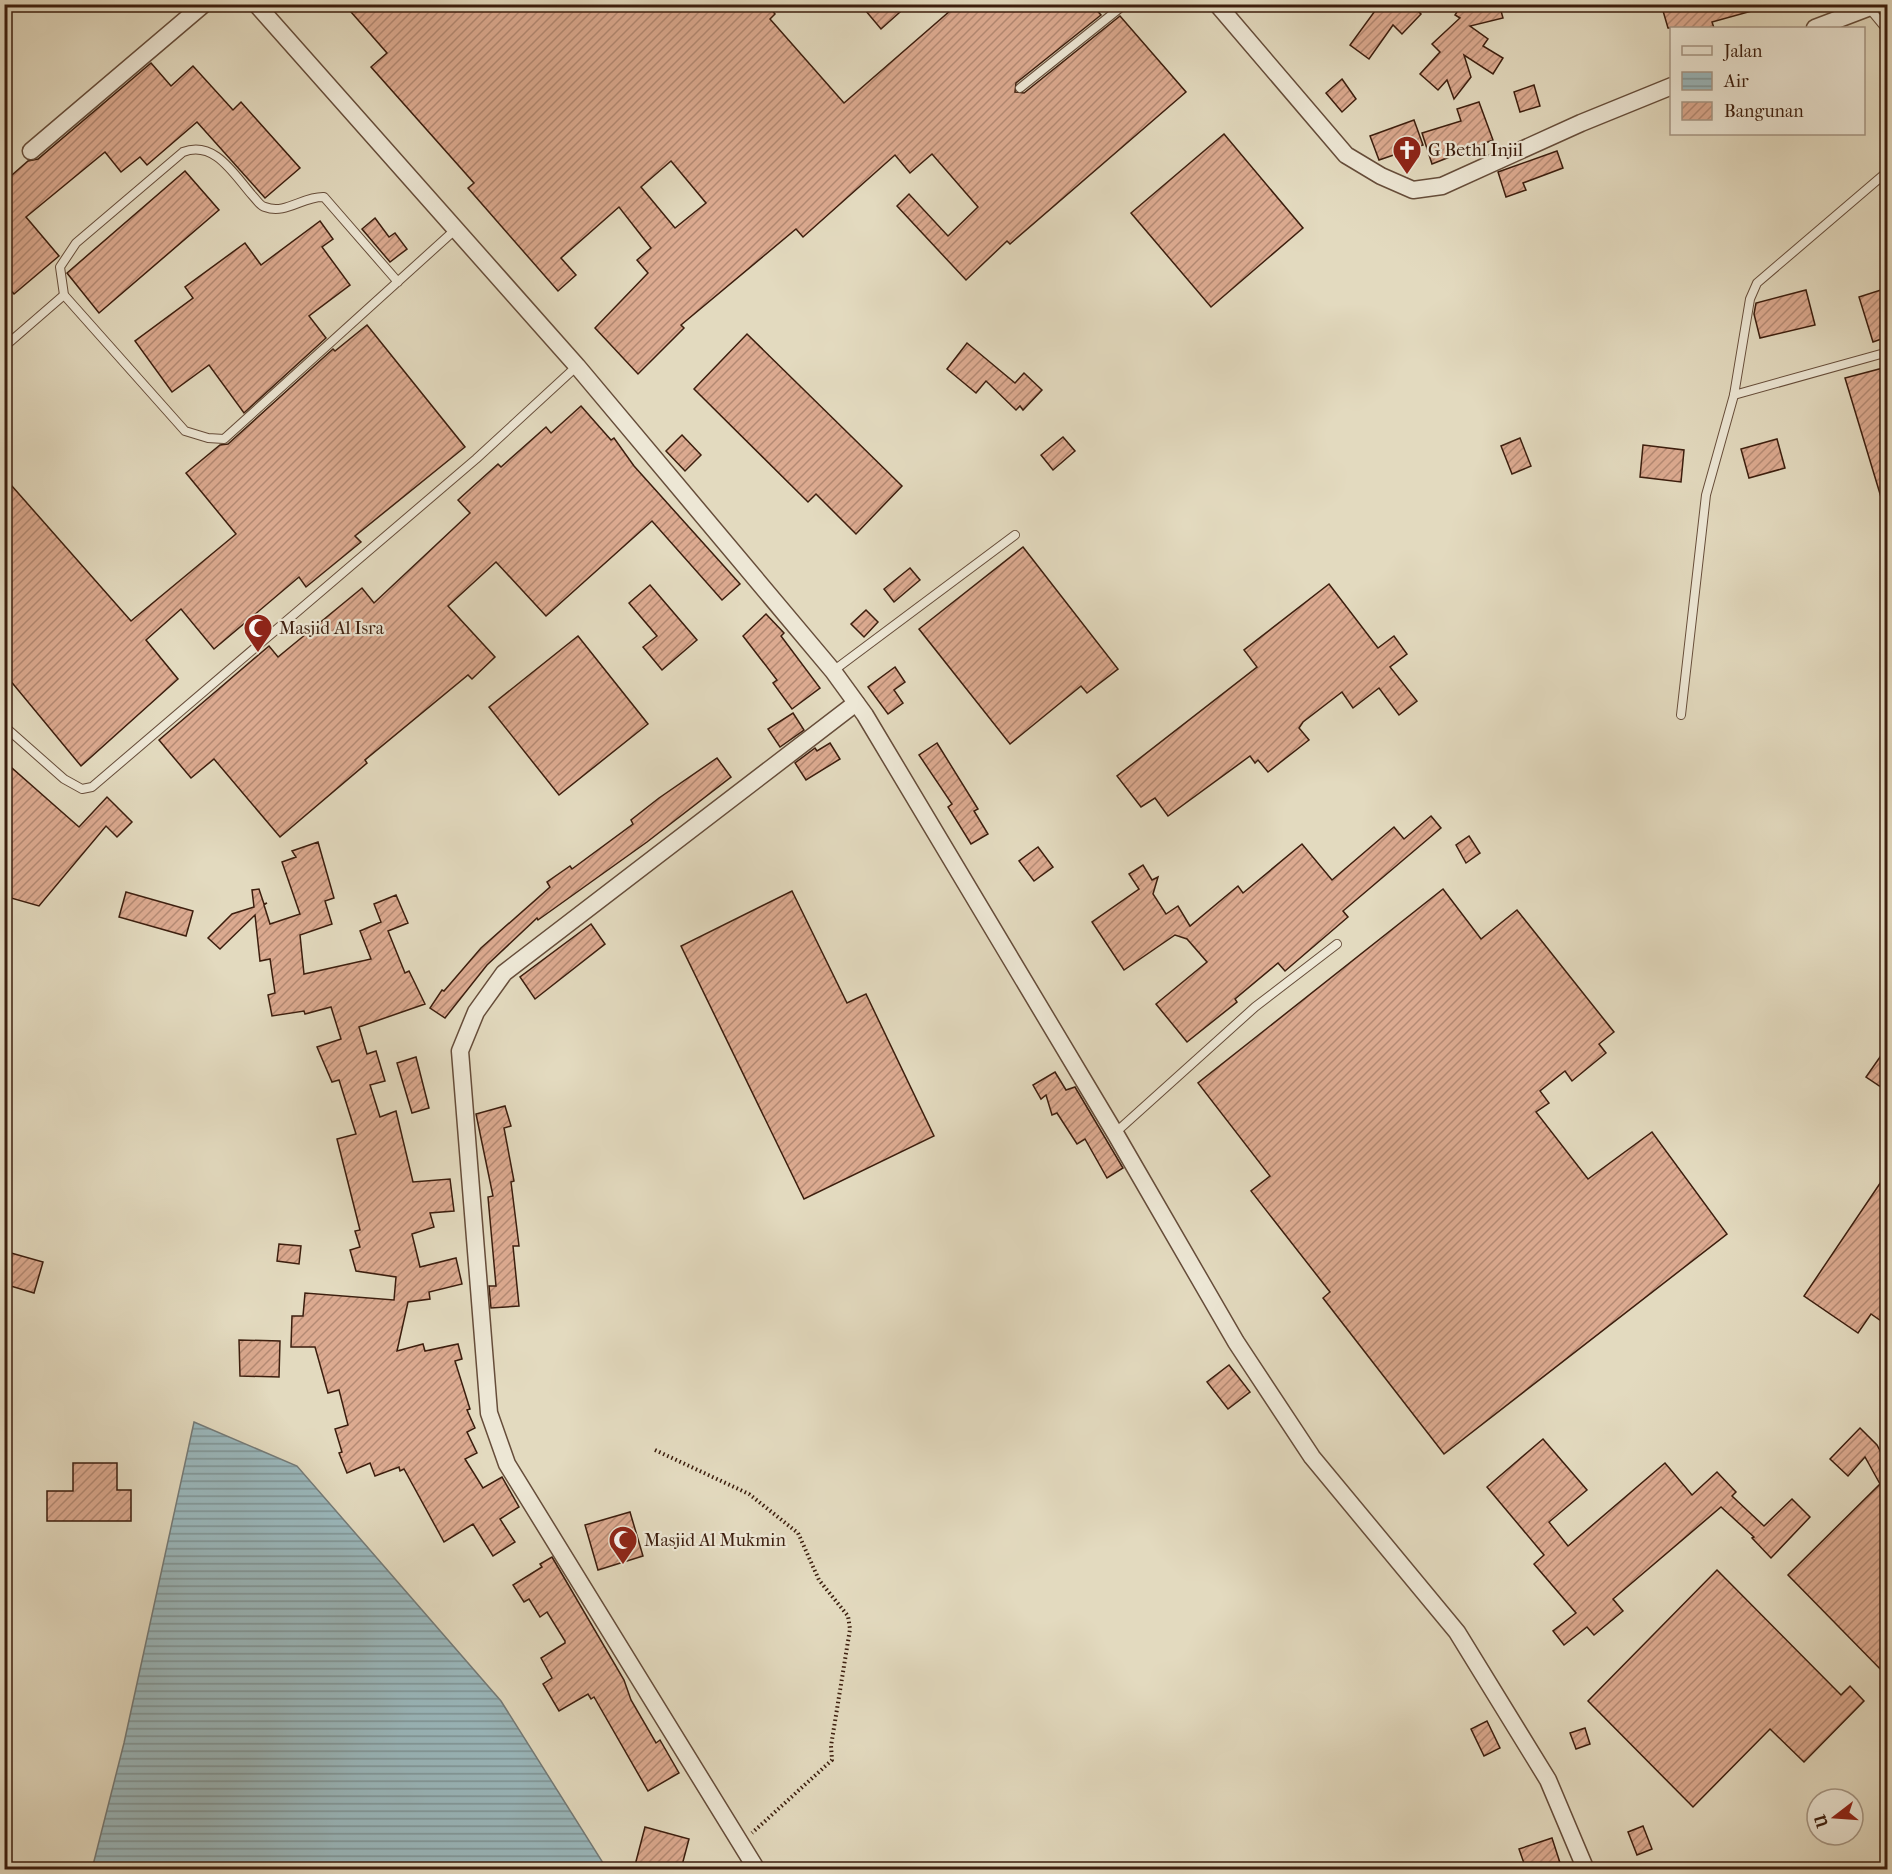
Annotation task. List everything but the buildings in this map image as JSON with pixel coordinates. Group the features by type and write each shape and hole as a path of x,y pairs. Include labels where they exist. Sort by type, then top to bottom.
{"street":[{"path":"31,151 204,4"},
{"path":"256,4 577,366 833,671 856,703 1115,1133 1236,1342 1312,1457 1457,1632 1548,1780 1586,1869"},
{"path":"1217,4 1346,155 1381,176 1413,190 1442,186 1581,123 1670,86"},
{"path":"1817,27 1848,10 1874,6"},
{"path":"757,1869 507,1464 489,1413 460,1051 476,1012 504,973 856,703"}],"lane":[{"path":"1020,88 1125,4"},
{"path":"1874,6 1887,31"},
{"path":"398,282 324,197 314,197 279,210 263,207 208,149 195,147 183,152 76,243 60,267 63,295 185,431 208,438 224,439 398,282 456,229"},
{"path":"1681,715 1706,495 1734,395 1750,299 1757,283 1887,171"},
{"path":"4,347 63,295"},
{"path":"1734,395 1887,352"},
{"path":"4,726 64,779 82,789 92,787 476,459 577,366"},
{"path":"833,671 1015,535"},
{"path":"1115,1133 1255,1006 1337,944"}],"path":[{"path":"655,1450 749,1494 798,1533 819,1580 848,1616 850,1629 831,1746 832,1760 740,1844"}],"water":[{"path":"194,1422 297,1466 501,1701 605,1866 604,1869 92,1869 124,1743"}],"place":[{"name":"G Bethl Injil","path":"1407,176"},
{"name":"Masjid Al Isra","path":"258,654"},
{"name":"Masjid Al Mukmin","path":"623,1566"}]}
